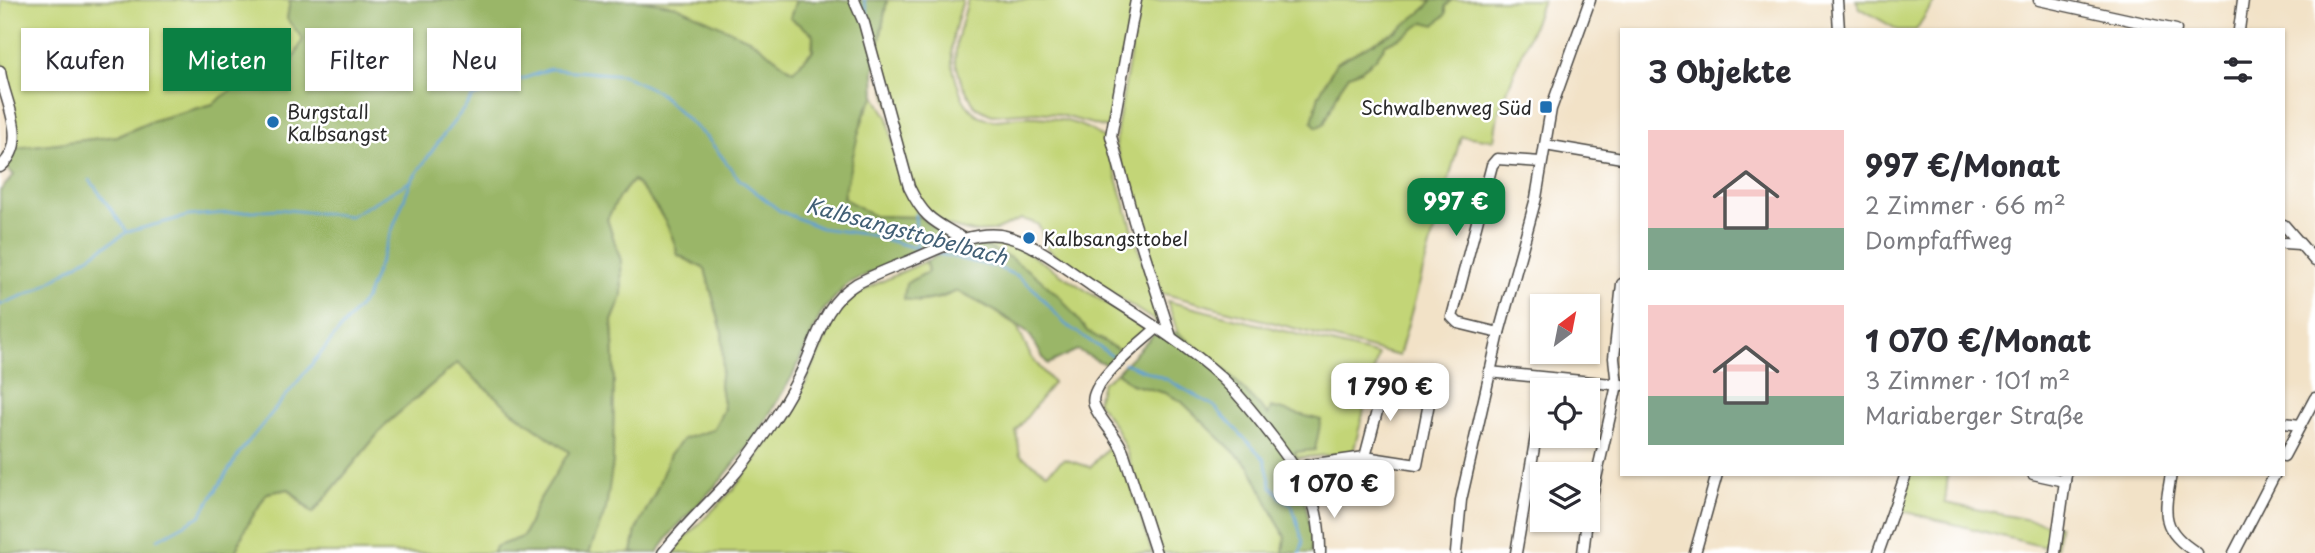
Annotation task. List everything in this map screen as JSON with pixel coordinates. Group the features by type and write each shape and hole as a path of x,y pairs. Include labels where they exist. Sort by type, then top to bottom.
{"street":[{"path":"854,0 864,23 909,187 920,208 929,218 964,239"},
{"path":"1136,0 1111,136 1134,221 1171,337"},
{"path":"1456,553 1461,500 1489,372 1536,198 1551,109 1590,0"},
{"path":"1837,0 1839,28"},
{"path":"2039,0 2167,28"},
{"path":"2239,28 2243,0"},
{"path":"0,71 16,136 13,148 0,167"},
{"path":"1545,145 1620,158"},
{"path":"1499,332 1458,323 1452,317 1492,165 1497,159 1541,162"},
{"path":"2285,226 2315,261"},
{"path":"663,553 677,534 727,484 759,440 799,378 827,314 837,300 857,284 909,261 964,239 998,235 1026,244 1171,337 1223,379 1265,427 1311,492 1318,520 1320,553"},
{"path":"2285,243 2299,244"},
{"path":"1600,466 1620,385 1614,358 1620,302"},
{"path":"1156,553 1119,440 1092,401 1100,381 1157,328"},
{"path":"1489,372 1530,381"},
{"path":"1600,385 1620,385"},
{"path":"1297,471 1308,464 1365,457 1417,465 1429,403 1382,392 1365,457"},
{"path":"2285,454 2315,398"},
{"path":"2285,422 2300,425"},
{"path":"1516,553 1534,448"},
{"path":"1695,553 1716,476"},
{"path":"1878,553 1905,476"},
{"path":"2171,476 2166,504 2167,523 2172,534 2197,553"},
{"path":"2234,553 2274,476"},
{"path":"2055,553 2066,478"},
{"path":"1583,553 1585,532"}],"green space":[{"path":"1,0 290,0 287,19 303,39 291,65 291,28 163,28 163,91 232,91 213,104 155,120 118,136 16,148 1,59"},
{"path":"290,0 640,0 677,6 751,40 793,71 813,51 813,34 790,18 796,0 887,0 874,72 875,96 866,109 843,198 874,216 920,217 947,236 847,284 822,312 793,375 755,438 657,553 632,553 636,530 655,493 670,454 683,439 713,430 724,409 720,385 722,331 705,269 678,255 661,214 633,180 619,197 607,219 621,261 622,296 612,321 613,461 606,509 589,553 492,553 497,546 523,537 538,502 569,452 512,411 457,363 386,424 313,513 289,489 267,493 245,529 235,553 0,553 0,191 14,175 5,166 16,148 118,136 155,120 213,104 230,91 291,91 291,64 303,39 287,19"},
{"path":"640,0 796,0 790,18 813,34 812,51 793,71 751,40"},
{"path":"887,0 963,0 953,36 953,68 963,98 978,115 995,120 1031,117 1064,120 1085,127 1105,139 1161,322 1158,323 1059,259 1047,248 1040,227 1034,223 1021,219 994,231 973,232 948,226 930,216 912,186 886,93 878,52"},
{"path":"968,0 1134,0 1107,128 1056,114 1037,112 992,115 975,107 961,81 955,60"},
{"path":"1140,0 1432,0 1423,11 1400,29 1336,63 1324,124 1340,88 1349,75 1375,59 1386,44 1407,34 1452,0 1543,0 1498,114 1494,140 1461,136 1399,356 1161,293 1116,146"},
{"path":"1432,0 1452,0 1446,6 1446,14 1435,25 1424,22 1386,44 1375,59 1349,75 1340,88 1324,124 1317,127 1312,122 1319,95 1336,63 1398,30"},
{"path":"1856,0 1935,0 1917,28 1895,28 1860,8"},
{"path":"875,96 888,118 897,165 920,217 873,216 843,198 858,132"},
{"path":"633,180 649,197 671,230 678,255 705,269 722,331 720,385 724,409 713,430 683,439 636,530 632,553 589,553 613,461 612,321 622,296 621,261 607,219 619,197"},
{"path":"980,244 1007,244 1025,251 1145,331 1123,353 1087,331 1073,316"},
{"path":"980,244 1009,257 1035,275 1060,297 1087,331 1123,353 1109,368 1077,350 1048,364 1026,331 1001,314 957,291 931,300 904,299 906,283 928,272 926,261 945,252"},
{"path":"926,261 928,272 918,302 941,298 957,291 993,310 1017,326 1031,357 1053,383 1016,431 1020,455 1047,473 1064,459 1090,467 1113,442 1121,452 1152,553 674,553 684,539 734,489 766,445 806,382 834,319 844,307 855,296 872,286"},
{"path":"1167,301 1378,355 1353,453 1296,458 1294,452 1227,372 1178,333"},
{"path":"1157,331 1178,333 1227,372 1268,415 1271,407 1321,420 1315,450 1295,452 1312,536 1312,553 1283,553 1285,537 1250,467 1181,401 1165,393 1131,384 1117,372"},
{"path":"457,363 512,411 570,452 538,502 523,537 497,546 492,553 235,553 245,529 267,493 289,489 313,513 386,424"},
{"path":"1117,372 1131,384 1165,393 1181,401 1250,467 1285,537 1283,553 1158,553 1126,450 1116,428 1097,401 1102,383"},
{"path":"1905,476 1948,476 1945,503 2059,526 2056,550 1895,509"}],"waterway":[{"path":"864,0 873,37"},
{"name":"Kalbsangsttobelbach","path":"0,305 39,289 127,232 188,216 277,209 350,216 411,181 473,97 550,69 623,75 658,92 709,140 739,179 780,211 821,228 870,235 926,251"},
{"path":"90,180 127,232"},
{"path":"158,539 200,516 240,452 366,298 411,181"},
{"path":"915,214 917,248"},
{"name":"Kalbsangsttobelbach","path":"935,253 999,268 1017,276 1034,289 1065,324 1118,360"},
{"name":"Kalbsangsttobelbach","path":"1124,363 1166,379 1214,406 1265,460 1271,485 1281,498 1292,505 1303,542 1300,553"}],"place":[{"name":"Schwalbenweg Süd","path":"1546,107"},
{"name":"Burgstall Kalbsangst","path":"273,122"},
{"name":"Kalbsangsttobel","path":"1029,238"}]}
